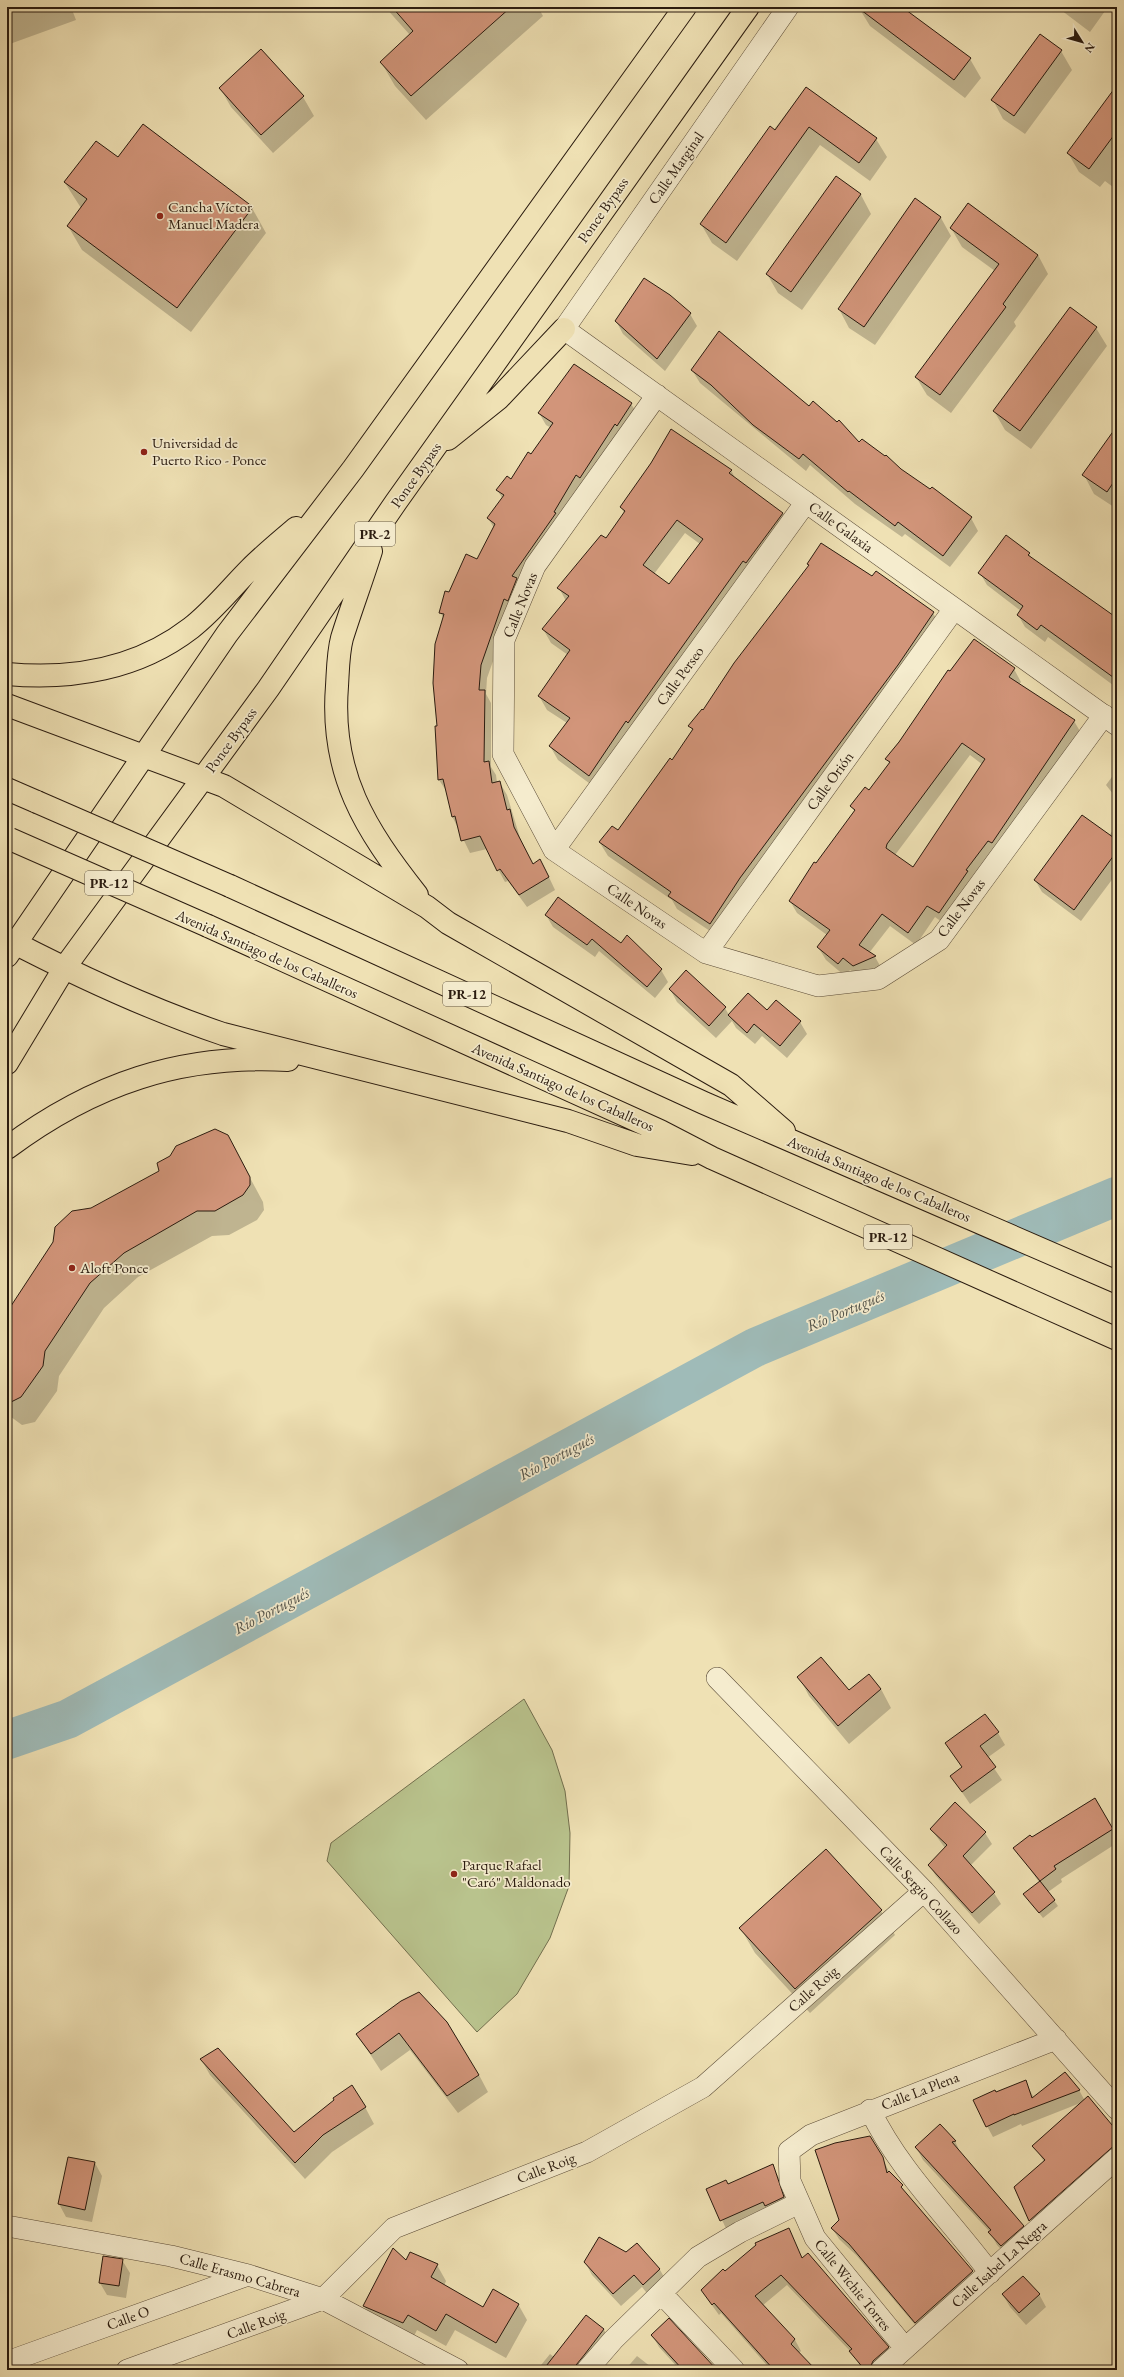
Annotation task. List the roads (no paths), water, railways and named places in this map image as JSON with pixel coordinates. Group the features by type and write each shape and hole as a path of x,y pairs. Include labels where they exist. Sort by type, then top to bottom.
{"highway":[{"path":"685,7 585,149 336,490 227,634 10,946 65,968 186,1022 223,1034 333,1063 568,1121 637,1145 712,1158"},
{"name":"Ponce Bypass","path":"7,1063 65,968 268,690 435,447 748,7"},
{"path":"435,447 460,432 498,399 564,329"},
{"path":"7,674 41,677 74,675 112,668 161,646 190,629 213,609 251,568 336,490"},
{"path":"378,530 342,639 336,698 336,731 341,759 357,807 386,857 427,907"},
{"path":"7,705 224,786 427,907 448,923 731,1085 802,1146"},
{"name":"Avenida Santiago de los Caballeros","path":"7,789 230,886 704,1103 1117,1282"},
{"name":"Avenida Santiago de los Caballeros","path":"9,838 208,926 660,1131 712,1158 1117,1339"},
{"path":"7,1148 79,1101 127,1081 174,1068 222,1060 267,1059 333,1063"}],"street":[{"name":"Calle Marginal","path":"564,329 788,7"},
{"name":"Calle Galaxia","path":"564,329 1110,720"},
{"name":"Calle Novas","path":"657,395 535,566 504,640 503,754 554,850 706,954 818,986 878,979 939,940 1110,720"},
{"name":"Calle Perseo","path":"554,850 806,502"},
{"name":"Calle Orión","path":"706,954 954,609"},
{"name":"Calle Sergio Collazo","path":"717,1678 924,1891 1117,2109"},
{"name":"Calle Roig","path":"128,2370 323,2299 394,2228 587,2152 703,2088 924,1891"},
{"name":"Calle La Plena","path":"789,2151 811,2135 870,2110 1056,2039"},
{"path":"870,2110 880,2131 915,2184 965,2239 990,2272"},
{"name":"Calle Wichie Torres","path":"789,2151 790,2181 814,2238 905,2348"},
{"name":"Calle Isabel La Negra","path":"881,2370 1117,2158"},
{"path":"587,2370 613,2340 698,2258 740,2232 799,2203"},
{"name":"Calle Erasmo Cabrera","path":"7,2226 171,2256 248,2275 323,2299 458,2370"},
{"name":"Calle O","path":"7,2362 248,2275"},
{"path":"661,2293 734,2370"}],"waterway":[{"name":"Río Portugués","path":"7,1740 68,1719 756,1347 1117,1196"}],"place":[{"name":"Cancha Víctor Manuel Madera","path":"160,216"},
{"name":"Universidad de Puerto Rico - Ponce","path":"144,452"},
{"name":"Aloft Ponce","path":"72,1268"},
{"name":"Parque Rafael \"Caró\" Maldonado","path":"454,1874"}]}
